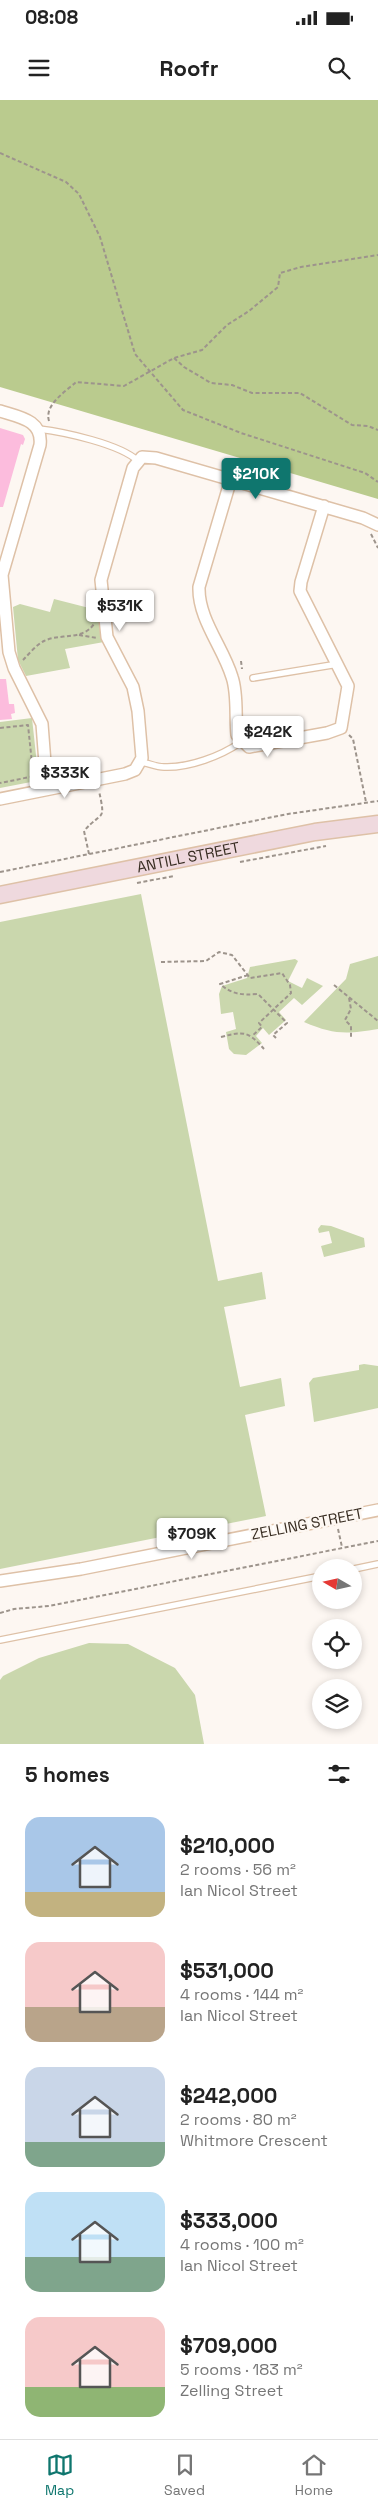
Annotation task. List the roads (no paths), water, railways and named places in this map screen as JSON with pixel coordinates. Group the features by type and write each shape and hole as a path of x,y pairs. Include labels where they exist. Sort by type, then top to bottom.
{"main road":[{"name":"ANTILL STREET","path":"0,895 315,832 378,824"}],"street":[{"path":"0,411 31,421 39,429 40,445 1,575 8,652 42,724 47,789"},
{"path":"0,799 131,772 141,762 142,748 136,696 107,637 101,580 133,468 142,457 150,456 363,518 374,529"},
{"path":"231,479 199,587 198,601 224,654 233,680 237,735 241,742 248,747 327,733 341,728 348,686 300,591 324,506"},
{"name":"ZELLING STREET","path":"0,1581 81,1568 378,1510"}],"lane":[{"path":"39,429 117,449 130,454 138,461"},
{"path":"253,678 338,664"},
{"path":"141,762 164,767 183,764 216,757 241,742"},
{"path":"362,1567 378,1564"},
{"path":"0,1640 312,1578"}]}
